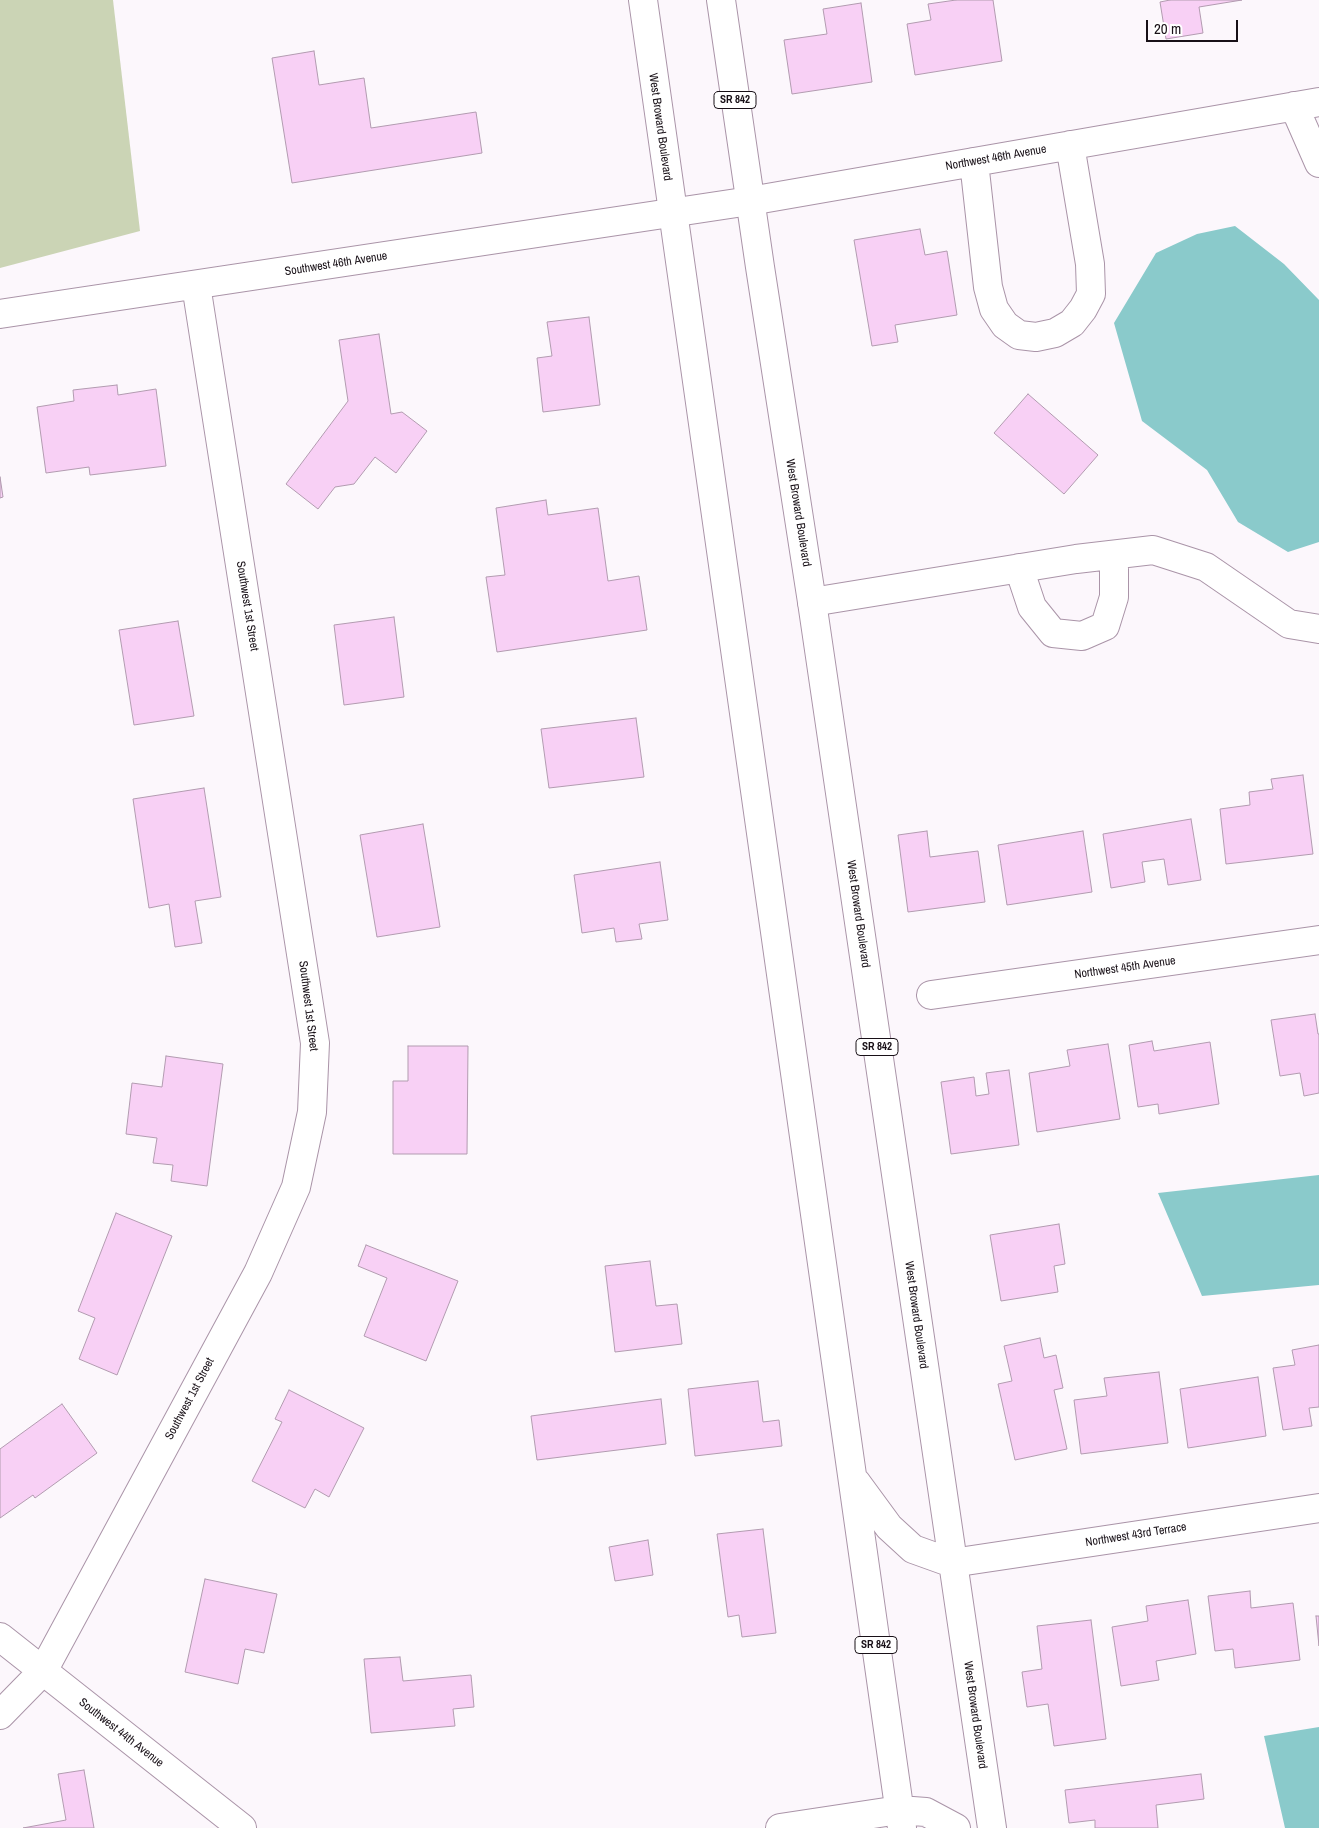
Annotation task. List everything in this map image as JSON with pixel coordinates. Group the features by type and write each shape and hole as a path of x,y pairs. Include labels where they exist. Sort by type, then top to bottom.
{"street":[{"name":"West Broward Boulevard","path":"643,0 854,1479 900,1819"},
{"name":"West Broward Boulevard","path":"721,0 812,602 992,1828"},
{"name":"Northwest 46th Avenue","path":"672,213 1307,104"},
{"path":"1307,104 1319,163"},
{"path":"974,162 988,286 994,309 1005,326 1019,335 1036,337 1055,333 1072,323 1083,309 1091,294 1090,264 1070,145"},
{"name":"Southwest 46th Avenue","path":"0,314 672,213"},
{"name":"Southwest 1st Street","path":"0,1715 43,1671 258,1273 296,1187 312,1112 315,1043 196,285"},
{"path":"812,602 1019,568 1153,550 1206,567 1289,624 1319,629"},
{"path":"1019,568 1032,607 1053,633 1082,636 1105,626 1114,597 1114,554"},
{"name":"Northwest 45th Avenue","path":"931,995 1319,940"},
{"path":"854,1479 889,1528 913,1549 952,1563"},
{"name":"Northwest 43rd Terrace","path":"952,1563 1319,1508"},
{"name":"Southwest 44th Avenue","path":"0,1638 242,1828"},
{"path":"780,1828 900,1819 926,1812 956,1828"}],"green space":[{"path":"0,0 113,0 140,231 0,268"}],"water":[{"path":"1235,226 1284,264 1319,300 1319,542 1288,552 1238,522 1207,470 1142,421 1114,323 1156,253 1197,234"},
{"path":"1319,1175 1319,1285 1202,1296 1158,1193"},
{"path":"1319,1727 1319,1828 1285,1828 1264,1736"}],"building":[{"path":"956,0 993,0 1002,61 915,75 907,24 931,20 928,4"},
{"path":"1170,0 1242,0 1199,7 1203,33 1166,39 1160,2"},
{"path":"861,3 872,82 792,94 784,40 827,34 823,9"},
{"path":"314,51 319,85 364,78 371,128 476,112 482,153 292,183 272,58"},
{"path":"920,229 925,255 947,251 957,315 895,325 898,342 872,346 854,240"},
{"path":"589,317 600,405 543,412 537,358 552,356 547,322"},
{"path":"379,334 391,414 402,412 427,431 396,473 375,457 354,484 335,487 318,509 286,484 348,401 339,340"},
{"path":"117,385 118,395 156,389 166,466 90,475 89,467 46,473 37,407 74,401 73,390"},
{"path":"1028,394 1098,455 1064,494 994,433"},
{"path":"0,477 3,497 0,498"},
{"path":"546,500 548,515 598,508 608,581 639,576 647,630 497,652 486,577 505,575 496,508"},
{"path":"394,617 404,697 344,705 334,625"},
{"path":"178,621 194,716 134,725 119,630"},
{"path":"636,718 644,777 549,788 541,729"},
{"path":"1303,775 1313,854 1226,864 1220,809 1250,805 1249,792 1273,789 1271,779"},
{"path":"204,788 221,897 195,901 202,943 175,947 169,904 149,908 133,799"},
{"path":"1191,819 1201,880 1168,885 1164,859 1142,862 1145,882 1111,888 1103,834"},
{"path":"423,824 440,927 377,937 360,835"},
{"path":"927,831 930,857 978,851 985,902 908,912 898,835"},
{"path":"1083,831 1092,892 1007,905 998,845"},
{"path":"660,862 668,920 639,924 642,939 616,942 614,928 582,933 574,875"},
{"path":"1315,1014 1319,1034 1319,1093 1304,1096 1300,1073 1280,1076 1271,1020"},
{"path":"1152,1041 1154,1051 1210,1042 1219,1104 1159,1114 1158,1104 1138,1107 1129,1045"},
{"path":"1108,1044 1120,1119 1037,1132 1029,1073 1070,1066 1067,1050"},
{"path":"408,1046 468,1046 467,1154 393,1154 393,1081 408,1081"},
{"path":"166,1056 223,1064 207,1186 171,1181 173,1165 153,1163 157,1138 126,1134 132,1083 162,1087"},
{"path":"1009,1070 1019,1145 951,1154 941,1082 974,1077 976,1096 989,1094 986,1073"},
{"path":"116,1213 172,1236 117,1375 79,1359 95,1318 78,1311"},
{"path":"1059,1224 1065,1264 1054,1266 1058,1292 1001,1301 990,1235"},
{"path":"366,1245 458,1281 426,1361 364,1336 387,1278 358,1266"},
{"path":"650,1261 656,1306 677,1304 682,1344 615,1352 605,1266"},
{"path":"1040,1338 1044,1358 1056,1355 1063,1388 1054,1390 1067,1449 1015,1460 998,1384 1012,1381 1004,1346"},
{"path":"1319,1345 1319,1407 1309,1408 1312,1426 1283,1430 1273,1368 1295,1365 1292,1350"},
{"path":"1159,1372 1168,1443 1081,1454 1074,1400 1107,1396 1104,1378"},
{"path":"1258,1377 1266,1436 1188,1448 1180,1389"},
{"path":"758,1381 763,1422 779,1420 782,1446 695,1456 688,1389"},
{"path":"289,1390 364,1428 329,1497 315,1489 305,1508 252,1481 282,1422 275,1419"},
{"path":"661,1399 666,1444 537,1460 531,1416"},
{"path":"62,1404 97,1453 35,1498 33,1495 0,1518 0,1449"},
{"path":"763,1529 776,1633 742,1637 739,1615 728,1617 717,1534"},
{"path":"648,1540 653,1575 615,1581 609,1547"},
{"path":"205,1579 277,1594 264,1653 245,1649 238,1684 185,1672"},
{"path":"1250,1591 1251,1608 1293,1603 1300,1660 1235,1668 1233,1649 1215,1651 1208,1596"},
{"path":"1188,1600 1196,1654 1156,1661 1159,1680 1121,1686 1112,1627 1148,1621 1146,1606"},
{"path":"1316,1616 1319,1616 1319,1646"},
{"path":"1091,1620 1106,1739 1054,1746 1048,1704 1027,1707 1022,1672 1042,1669 1037,1626"},
{"path":"400,1657 403,1681 471,1675 474,1707 453,1709 455,1726 371,1733 364,1659"},
{"path":"84,1770 94,1828 23,1828 66,1820 58,1774"},
{"path":"1201,1774 1204,1799 1156,1805 1158,1828 1095,1828 1095,1820 1069,1823 1065,1790"}]}
